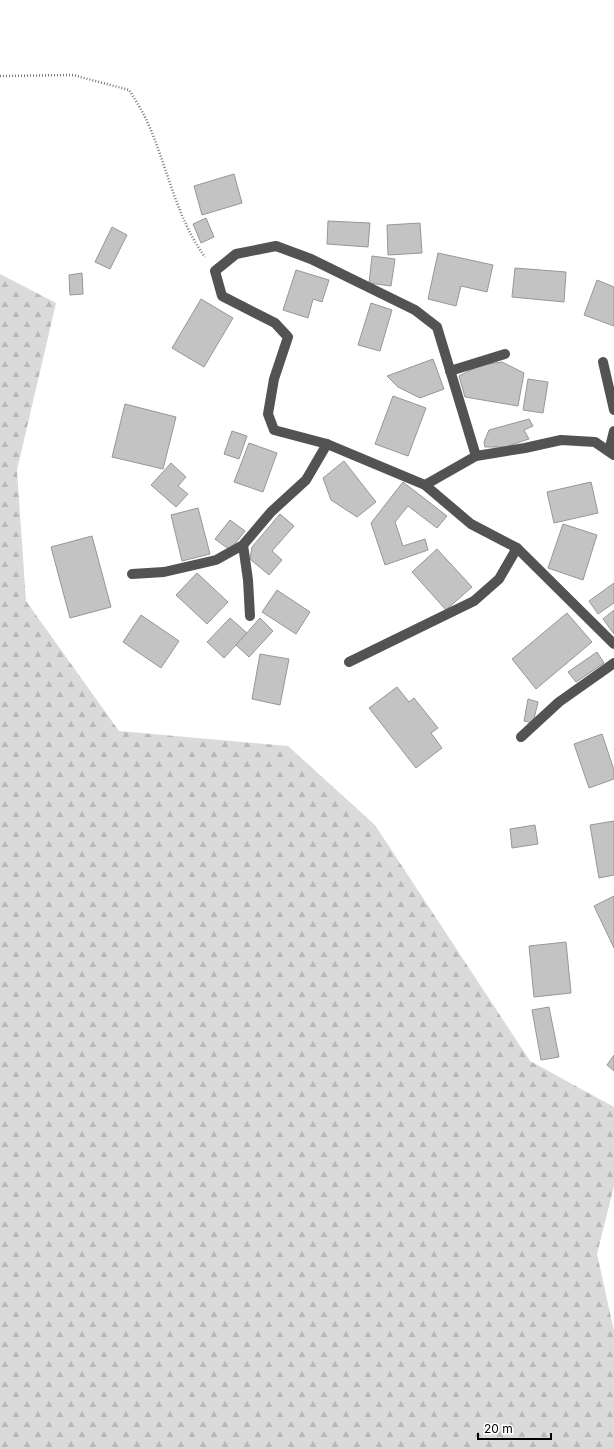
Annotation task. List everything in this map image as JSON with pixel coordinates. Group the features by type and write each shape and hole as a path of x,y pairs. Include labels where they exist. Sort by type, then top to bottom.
{"street":[{"path":"476,456 437,327 415,310 311,259 276,246 236,254 215,271 222,296 275,323 288,337 274,379 268,414 274,430 327,444 425,485 471,524 517,548 614,644"},
{"path":"450,370 505,354"},
{"path":"604,362 614,410"},
{"path":"425,485 476,456 525,448 561,440 595,442 611,453 614,431"},
{"path":"132,574 164,572 216,560 243,545 271,512 306,480 327,444"},
{"path":"243,545 248,580 250,616"},
{"path":"349,662 474,601 499,579 517,548"},
{"path":"521,737 559,702 614,663"}],"path":[{"path":"0,76 73,75 129,90 146,119 172,191 196,246 215,271"}],"green space":[{"path":"0,274 56,303 17,470 26,601 119,731 288,746 375,825 530,1061 614,1107 614,1186 597,1254 614,1331 614,1449 0,1449"}],"building":[{"path":"234,174 242,203 202,215 194,186"},
{"path":"206,218 214,237 201,243 193,224"},
{"path":"328,221 370,223 368,247 327,244"},
{"path":"420,223 422,253 388,255 387,225"},
{"path":"112,227 127,235 110,269 95,262"},
{"path":"438,253 493,265 487,292 461,286 456,306 428,299"},
{"path":"372,256 395,259 391,286 369,283"},
{"path":"515,268 566,272 564,302 512,297"},
{"path":"296,270 329,280 322,302 313,299 308,318 283,310"},
{"path":"82,273 83,294 70,295 69,275"},
{"path":"597,280 614,287 614,326 584,315"},
{"path":"201,299 233,318 204,367 172,348"},
{"path":"371,303 392,310 380,351 358,345"},
{"path":"433,359 444,389 420,398 398,387 387,376"},
{"path":"502,362 524,373 518,406 465,397 459,376 481,365"},
{"path":"528,379 548,382 543,413 523,410"},
{"path":"393,396 426,408 408,456 375,444"},
{"path":"125,404 176,417 163,469 112,457"},
{"path":"529,419 533,426 524,430 529,439 505,447 485,447 484,442 489,430"},
{"path":"232,431 247,436 239,459 224,454"},
{"path":"249,443 277,453 263,492 234,482"},
{"path":"344,461 376,502 357,517 331,500 323,478"},
{"path":"171,463 186,477 178,486 188,494 176,507 151,485"},
{"path":"403,482 447,516 437,528 408,506 395,522 403,546 425,539 428,550 385,565 371,523"},
{"path":"591,482 598,513 554,523 547,492"},
{"path":"198,508 210,554 182,561 171,515"},
{"path":"280,514 294,526 272,551 282,560 269,575 250,559 252,547"},
{"path":"230,520 245,531 230,550 215,539"},
{"path":"563,524 597,535 583,580 548,568"},
{"path":"92,536 111,607 70,618 51,547"},
{"path":"437,549 472,587 446,610 412,572"},
{"path":"197,573 228,602 207,624 176,595"},
{"path":"614,583 614,603 598,614 589,601"},
{"path":"277,590 310,612 296,634 262,612"},
{"path":"614,610 614,634 603,619"},
{"path":"567,613 592,642 536,689 512,659"},
{"path":"141,615 179,641 161,668 123,642"},
{"path":"230,618 247,633 224,658 207,642"},
{"path":"260,618 273,631 249,657 236,645"},
{"path":"597,652 604,663 576,682 568,672"},
{"path":"260,654 289,659 280,705 252,699"},
{"path":"397,687 409,702 414,698 438,728 431,733 442,748 416,768 369,708"},
{"path":"528,699 538,702 533,723 524,721"},
{"path":"602,734 614,770 614,779 589,788 574,744"},
{"path":"614,821 614,875 599,878 590,825"},
{"path":"535,825 538,844 512,848 510,829"},
{"path":"614,896 614,948 594,906"},
{"path":"566,942 571,993 534,997 529,946"},
{"path":"549,1007 559,1057 541,1060 532,1010"},
{"path":"614,1055 614,1071 607,1065"}]}
